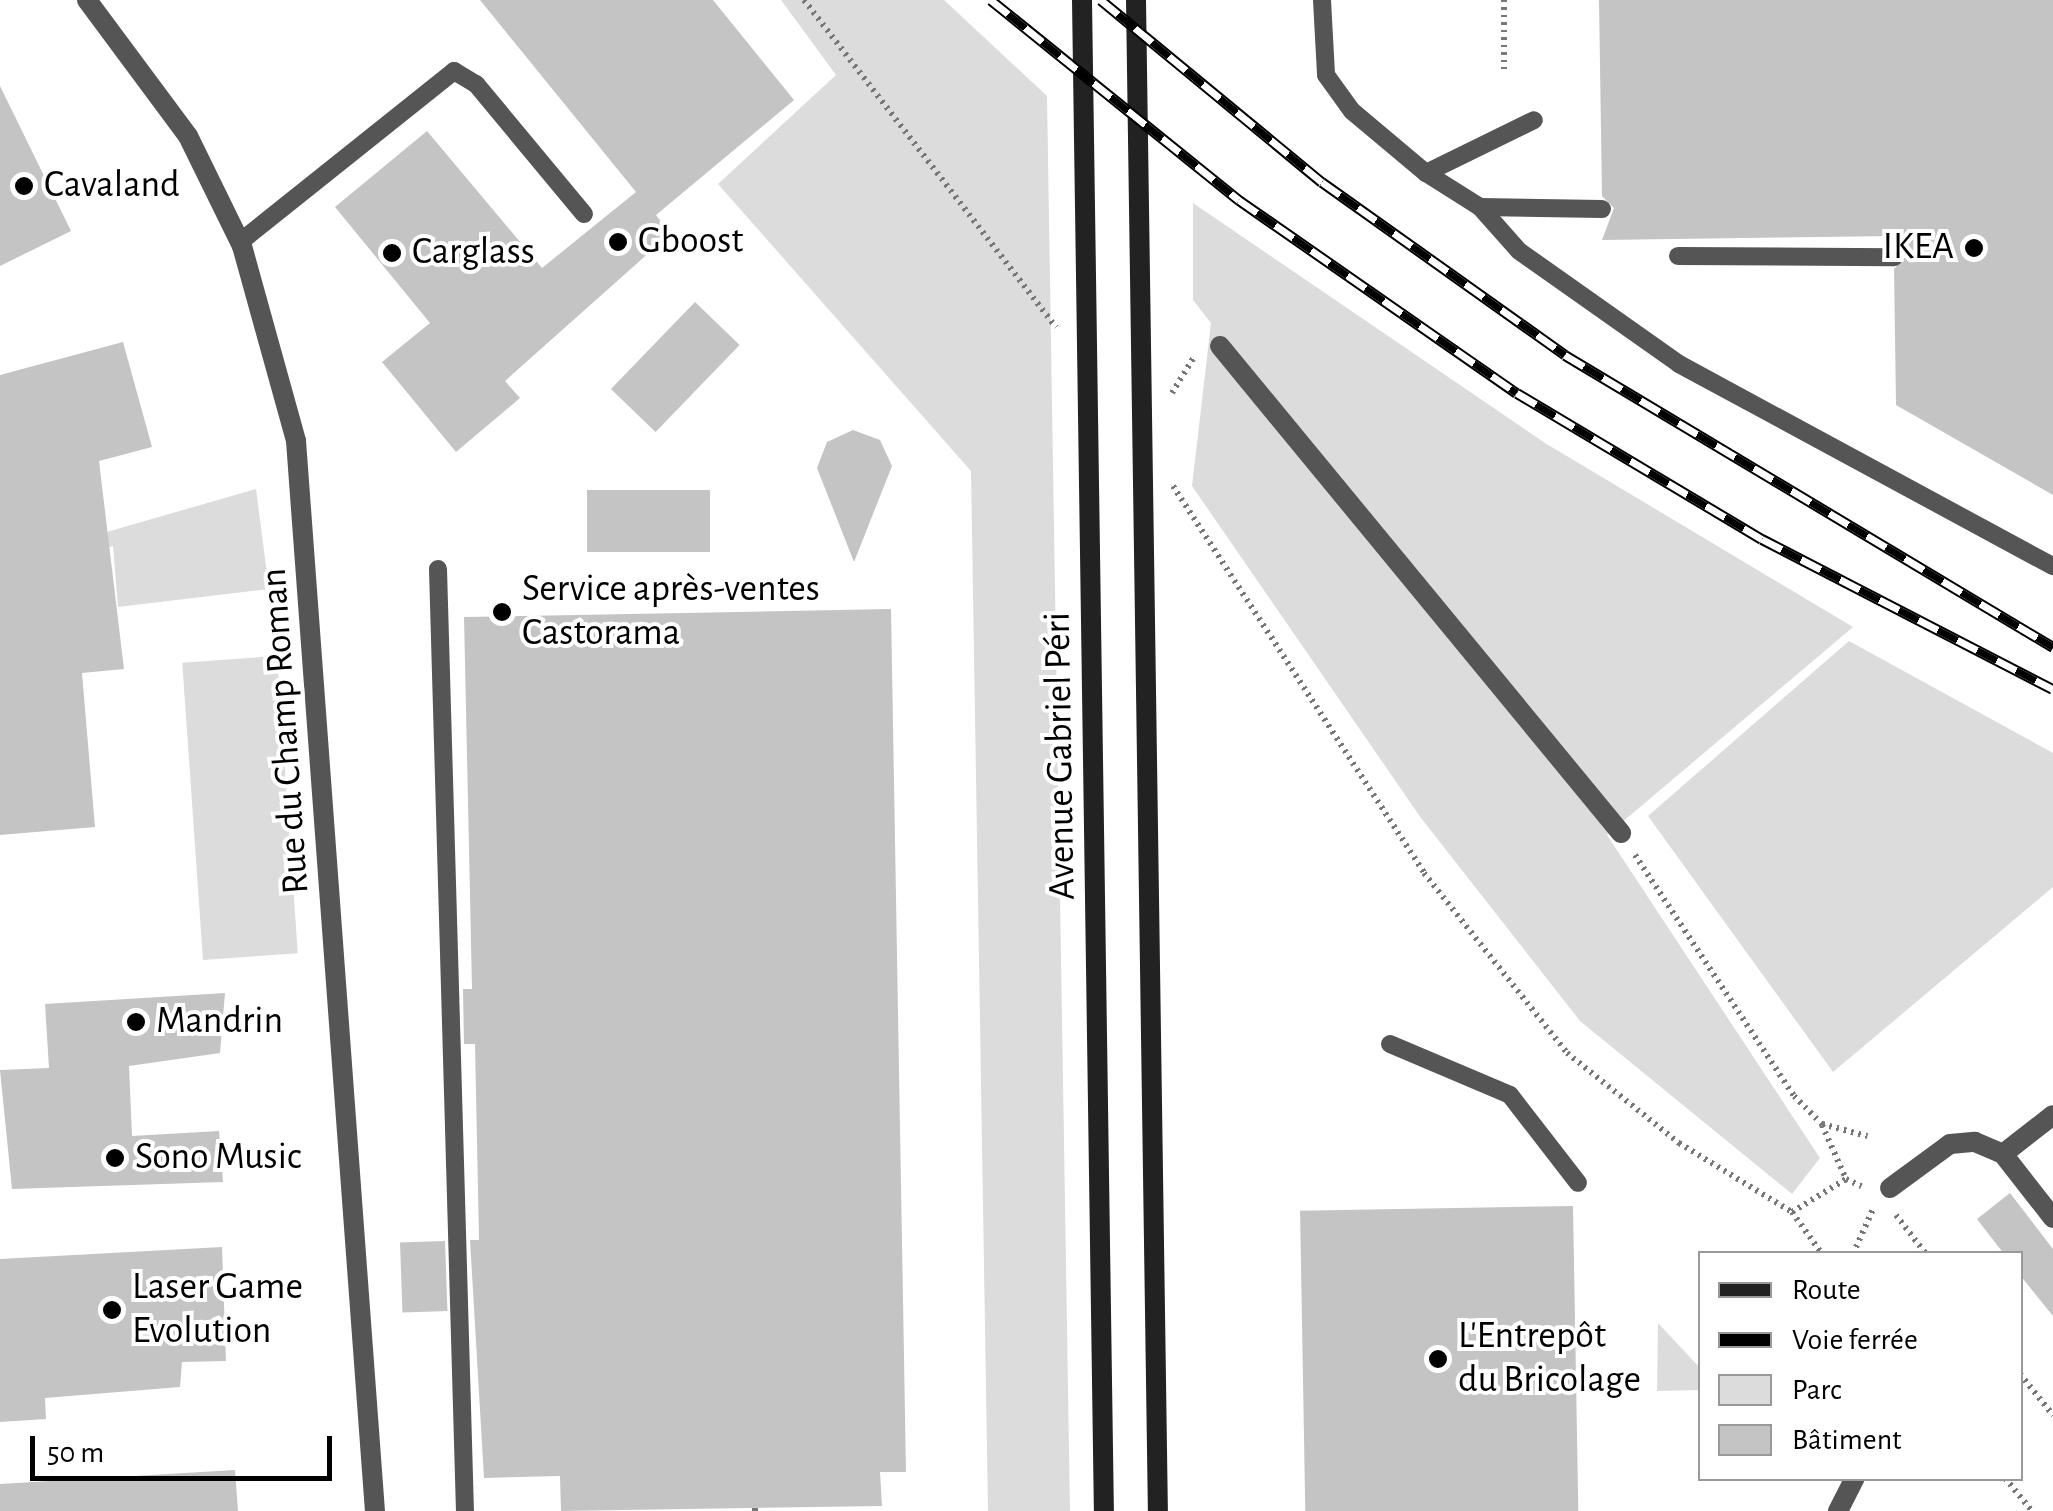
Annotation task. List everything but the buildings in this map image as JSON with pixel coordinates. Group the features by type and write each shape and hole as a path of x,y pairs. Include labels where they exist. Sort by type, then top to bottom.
{"main road":[{"name":"Avenue Gabriel Péri","path":"1082,0 1094,458 1104,1511"},
{"path":"1136,0 1148,550 1158,1511"}],"street":[{"name":"Rue du Champ Roman","path":"86,0 188,136 240,242 290,412 306,508 375,1511"},
{"path":"1220,346 1621,833"},
{"path":"2003,1154 2053,1115"},
{"path":"1887,1192 1950,1144 2003,1154 2053,1218"},
{"path":"1838,1511 1853,1481"}],"lane":[{"path":"1322,0 1326,74 1352,111 1426,173 1480,208 1519,251 1679,364 2053,566"},
{"path":"240,242 454,72 476,84 584,214"},
{"path":"1426,173 1534,120"},
{"path":"1480,208 1602,210"},
{"path":"1678,256 1894,256"},
{"path":"438,569 465,1511"},
{"path":"1390,1044 1510,1095 1578,1184"}],"path":[{"path":"804,0 1065,339"},
{"path":"1504,0 1504,69"},
{"path":"1167,401 1197,353 1220,346"},
{"path":"1170,481 1424,873 1567,1053 1665,1134 1792,1212 1820,1251"},
{"path":"1621,833 1794,1096 1822,1124 1846,1179 1887,1192 1924,1251"},
{"path":"1822,1124 1867,1136"},
{"path":"1792,1212 1846,1179"},
{"path":"1856,1251 1887,1192"},
{"path":"2023,1378 2053,1416"},
{"path":"2007,1481 2032,1511"}],"green space":[{"path":"781,0 944,0 1047,96 1070,1511 988,1511 971,471 718,184 836,75"},
{"path":"1193,203 1545,443 1853,627 1607,835 1820,1158 1792,1194 1580,1021 1421,818 1192,486 1211,323 1193,300"},
{"path":"256,489 269,589 118,607 113,546 68,557 65,544"},
{"path":"1849,641 2053,753 2053,887 1833,1072 1648,816"},
{"path":"277,656 298,953 203,960 182,663"},
{"path":"1658,1323 1698,1366 1698,1390 1657,1391"}],"railway":[{"path":"991,0 1239,200 1517,393 1762,539 2053,689"},
{"path":"1101,0 1322,182 1565,355 2053,647"}],"place":[{"name":"Cavaland","path":"24,186"},
{"name":"Gboost","path":"618,242"},
{"name":"IKEA","path":"1974,248"},
{"name":"Carglass","path":"392,253"},
{"name":"Service après-ventes Castorama","path":"502,612"},
{"name":"Mandrin","path":"136,1022"},
{"name":"Sono Music","path":"115,1158"},
{"name":"Laser Game Evolution","path":"112,1310"},
{"name":"L'Entrepôt du Bricolage","path":"1438,1359"}]}
